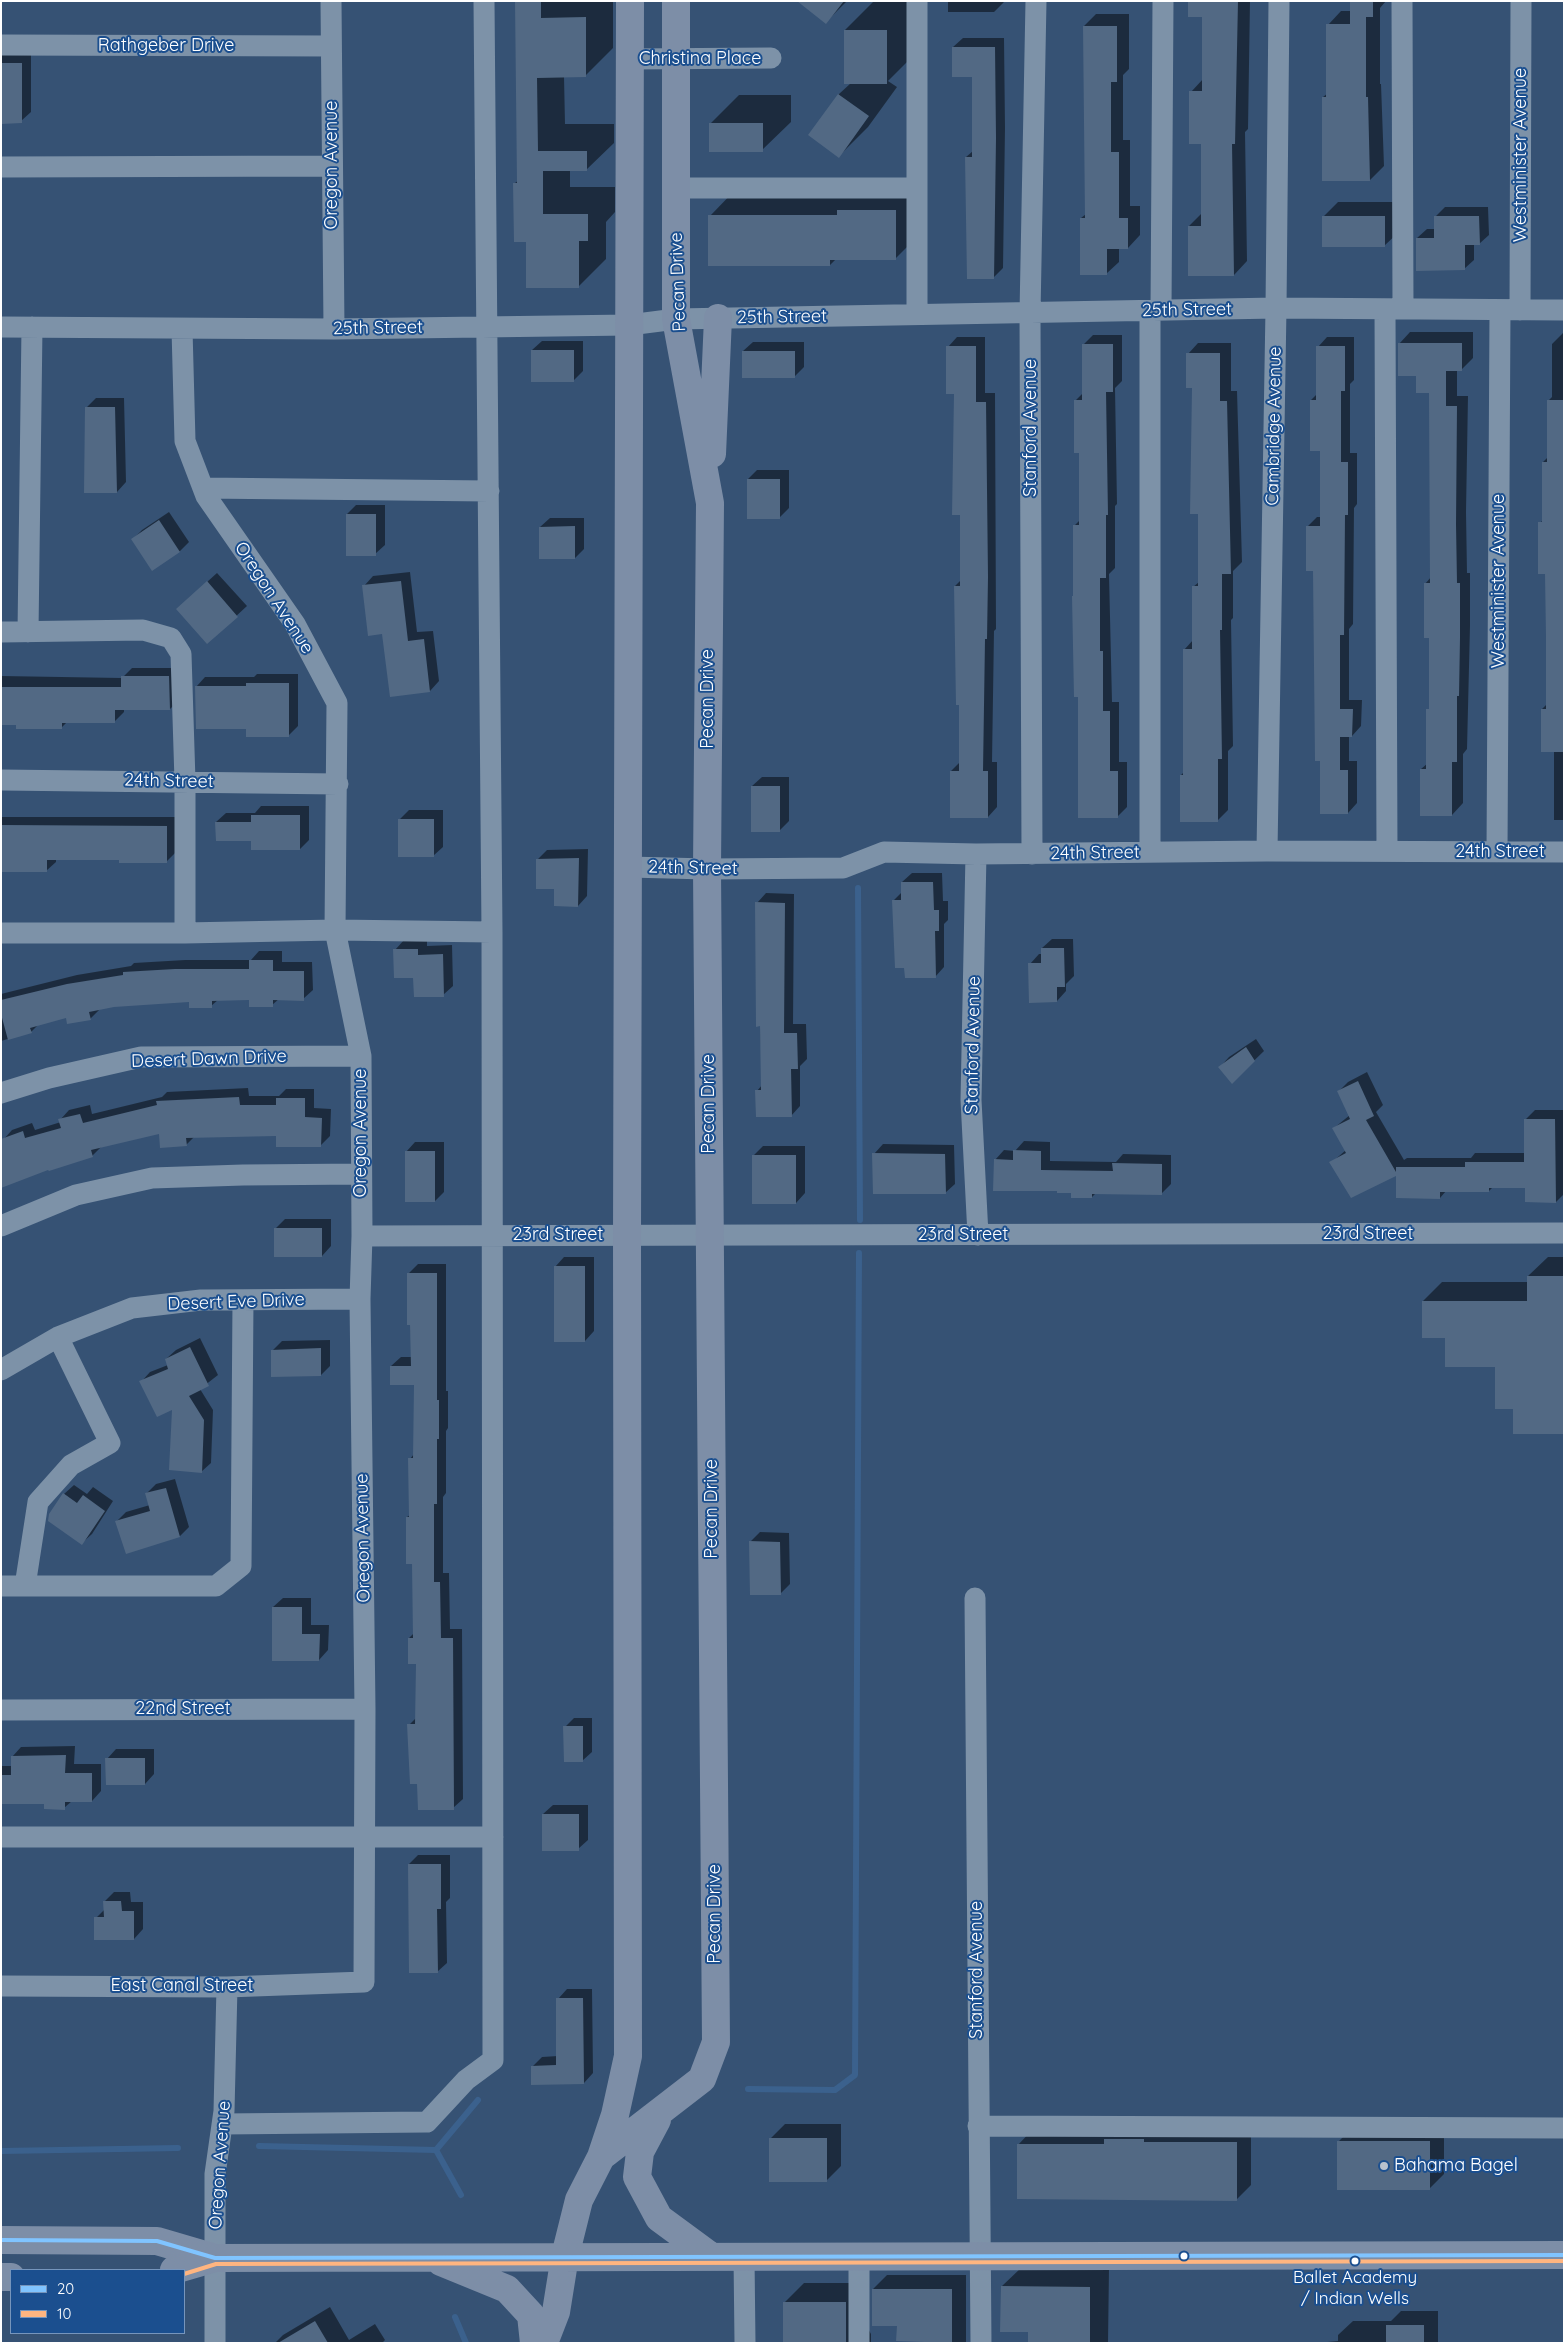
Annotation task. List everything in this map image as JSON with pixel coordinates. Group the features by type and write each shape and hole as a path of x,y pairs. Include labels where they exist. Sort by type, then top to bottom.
{"main road":[{"name":"Pecan Drive","path":"544,2343 556,2312 565,2256 579,2200 601,2157 615,2115 628,2056 627,1234 630,1"},
{"name":"Pecan Drive","path":"601,2157 702,2079 716,2042 707,869 710,503 676,319 676,1"},
{"path":"710,503 718,318"},
{"path":"661,2112 640,2152 637,2178 659,2218 712,2256"},
{"path":"1,2240 157,2241 215,2258"},
{"path":"177,2269 215,2258 1564,2255"},
{"path":"430,2257 507,2289 531,2315 534,2343"}],"street":[{"name":"Oregon Avenue","path":"331,1 334,329"},
{"path":"222,2124 428,2122 466,2080 493,2060 492,932 484,1"},
{"path":"917,1 917,314"},
{"name":"Stanford Avenue","path":"1032,854 1030,313 1036,1"},
{"path":"1150,852 1155,310 1163,1"},
{"name":"Cambridge Avenue","path":"1267,851 1279,1"},
{"path":"1387,851 1394,309 1402,1"},
{"name":"Westminister Avenue","path":"1498,852 1510,310 1521,1"},
{"name":"Rathgeber Drive","path":"1,46 332,46"},
{"name":"Christina Place","path":"630,59 771,58"},
{"path":"1,166 332,166"},
{"path":"676,188 917,188"},
{"name":"25th Street","path":"1,328 334,329 629,325 676,319 1276,308 1564,310"},
{"path":"28,632 32,327"},
{"name":"Oregon Avenue","path":"182,329 185,442 206,496 295,624 337,703 338,784 335,930 361,1056 362,1236 360,1299 364,1709 364,1982"},
{"path":"203,488 489,491"},
{"path":"1,632 143,630 171,638 181,654 185,781 185,933"},
{"name":"24th Street","path":"1,780 338,784"},
{"name":"24th Street","path":"629,867 707,869 843,868 884,852 1032,854 1267,851 1564,852"},
{"name":"Stanford Avenue","path":"976,854 971,1100 978,1235"},
{"path":"1,933 185,933 335,930 492,932"},
{"name":"Desert Dawn Drive","path":"1,1093 48,1078 141,1057 361,1056"},
{"path":"1,1226 76,1195 152,1178 361,1174"},
{"name":"23rd Street","path":"362,1236 1564,1233"},
{"name":"Desert Eve Drive","path":"1,1370 58,1337 132,1308 201,1300 360,1299"},
{"path":"1,1586 216,1586 241,1566 243,1300"},
{"path":"25,1586 38,1502 71,1465 110,1443 58,1337"},
{"name":"Stanford Avenue","path":"975,1598 981,2343"},
{"name":"22nd Street","path":"1,1710 364,1709"},
{"path":"1,1837 493,1837"},
{"name":"East Canal Street","path":"1,1986 227,1987 364,1982"},
{"name":"Oregon Avenue","path":"215,2343 215,2174 222,2124 227,1987"},
{"path":"978,2126 1564,2128"},
{"path":"744,2256 745,2343"},
{"path":"859,2256 859,2343"}],"building":[{"path":"515,1 541,1 541,18 586,17 586,77 537,78 538,151 587,151 587,171 543,171 543,214 588,214 588,241 579,241 579,288 526,288 526,242 514,242 513,183 517,183"},
{"path":"797,1 844,1 826,24"},
{"path":"1188,1 1238,1 1235,144 1232,144 1234,276 1188,276 1188,226 1201,226 1201,144 1189,144 1189,91 1202,91 1202,17 1188,17"},
{"path":"1350,1 1373,1 1373,17 1366,17 1366,97 1368,97 1370,181 1322,181 1322,97 1326,97 1326,24 1350,24"},
{"path":"1083,26 1117,26 1117,82 1111,82 1111,152 1119,152 1119,218 1128,218 1128,249 1107,249 1107,275 1080,275 1080,218 1085,218"},
{"path":"844,30 887,30 887,84 844,84"},
{"path":"952,47 995,47 994,279 967,279 965,157 972,157 972,77 952,77"},
{"path":"1,63 22,63 22,123 1,124"},
{"path":"838,94 869,116 839,158 808,135"},
{"path":"709,123 763,123 763,152 709,152"},
{"path":"837,210 896,210 896,260 830,260 830,266 708,266 708,215 837,215"},
{"path":"1322,216 1385,216 1385,247 1322,247"},
{"path":"1434,216 1479,216 1480,245 1465,245 1465,270 1416,271 1416,238 1434,238"},
{"path":"1398,343 1462,343 1462,371 1446,371 1446,406 1457,406 1457,583 1460,583 1457,762 1452,762 1452,816 1420,816 1420,769 1426,769 1426,709 1429,709 1429,638 1424,638 1424,583 1430,583 1429,393 1416,393 1416,376 1398,376"},
{"path":"1082,344 1113,344 1113,392 1106,392 1108,515 1106,515 1106,578 1100,578 1100,651 1103,651 1103,711 1110,711 1110,771 1118,771 1118,818 1078,818 1078,697 1074,697 1072,596 1073,525 1079,525 1079,453 1074,453 1074,400 1082,400"},
{"path":"946,346 976,346 976,402 986,402 988,577 983,771 988,771 988,818 950,818 950,771 959,771 959,705 956,705 954,586 960,586 960,515 952,515 954,394 946,394"},
{"path":"1316,346 1345,346 1345,391 1341,391 1341,462 1348,462 1348,515 1345,515 1344,635 1340,635 1340,709 1353,709 1352,737 1340,737 1340,770 1348,770 1348,814 1320,814 1320,761 1315,761 1313,571 1306,571 1306,526 1320,526 1320,451 1310,451 1310,400 1316,400"},
{"path":"531,350 574,350 574,382 531,382"},
{"path":"742,351 795,351 795,378 742,378"},
{"path":"1186,353 1220,353 1220,401 1227,401 1231,574 1222,574 1222,630 1220,630 1222,759 1218,759 1218,822 1180,822 1180,775 1183,775 1183,649 1192,649 1192,586 1198,586 1198,514 1190,514 1192,388 1186,388"},
{"path":"1547,400 1564,400 1564,752 1541,752 1541,709 1546,709 1546,637 1545,574 1538,574 1538,522 1542,522 1542,462 1547,462"},
{"path":"85,407 115,407 117,493 84,493"},
{"path":"747,479 780,479 780,519 747,519"},
{"path":"346,514 376,514 376,556 346,556"},
{"path":"159,520 180,552 152,571 131,539"},
{"path":"575,526 575,559 539,559 539,527"},
{"path":"207,581 238,617 207,644 176,609"},
{"path":"401,581 408,641 424,639 430,692 390,697 382,634 368,636 362,585"},
{"path":"121,676 169,676 170,710 115,710 115,723 62,723 62,729 16,729 16,725 1,725 1,687 121,687"},
{"path":"246,683 289,683 289,737 246,737 246,729 196,729 195,686 246,686"},
{"path":"751,786 780,786 780,832 751,832"},
{"path":"251,815 300,815 300,850 251,850 251,841 216,841 215,822 251,822"},
{"path":"398,819 434,819 434,857 398,857"},
{"path":"1,825 167,826 167,863 119,863 119,860 47,860 47,872 1,872"},
{"path":"579,858 578,907 554,906 554,889 536,889 536,859"},
{"path":"901,882 933,882 934,910 939,910 939,931 935,931 936,978 905,978 904,968 895,968 892,900 901,900"},
{"path":"755,902 785,903 784,1033 797,1033 798,1069 791,1069 792,1117 756,1117 755,1090 761,1090 760,1026 756,1027"},
{"path":"1041,948 1064,948 1065,987 1057,987 1057,1002 1029,1003 1028,963 1041,963"},
{"path":"393,949 418,949 418,955 443,954 444,997 414,997 413,978 394,978"},
{"path":"249,960 273,960 273,971 304,971 304,1001 273,1000 273,1007 249,1007 249,1000 212,1001 212,1008 189,1008 189,1002 114,1007 89,1012 91,1020 67,1024 66,1018 30,1028 32,1033 8,1040 1,1014 1,1000 67,984 123,975 123,972 175,969 249,969"},
{"path":"1246,1047 1255,1061 1232,1084 1218,1067"},
{"path":"1358,1081 1374,1116 1366,1120 1396,1172 1396,1167 1465,1167 1465,1162 1524,1162 1524,1119 1555,1119 1556,1203 1525,1202 1525,1188 1489,1188 1489,1192 1440,1192 1440,1199 1396,1198 1396,1176 1351,1198 1329,1162 1346,1153 1332,1128 1350,1119 1337,1091"},
{"path":"239,1097 240,1105 276,1105 276,1098 305,1098 305,1117 322,1118 321,1147 276,1147 276,1136 186,1138 187,1146 160,1148 159,1134 91,1150 93,1157 48,1170 1,1188 1,1139 23,1131 25,1138 61,1128 58,1119 80,1114 83,1123 157,1105 156,1101"},
{"path":"1013,1150 1041,1151 1041,1170 1113,1171 1112,1163 1162,1164 1162,1195 1092,1194 1092,1198 1071,1198 1071,1193 1057,1193 1057,1191 993,1191 994,1159 1013,1160"},
{"path":"405,1151 435,1151 435,1202 405,1202"},
{"path":"872,1153 945,1154 946,1194 873,1194"},
{"path":"752,1155 796,1155 796,1204 752,1204"},
{"path":"274,1228 322,1228 322,1257 274,1257"},
{"path":"554,1266 585,1266 585,1342 554,1342"},
{"path":"407,1273 437,1273 437,1400 439,1400 439,1439 437,1439 437,1504 434,1504 434,1582 440,1582 441,1638 453,1638 454,1810 418,1810 417,1784 410,1784 407,1724 415,1724 416,1664 408,1664 408,1638 413,1638 412,1564 406,1564 406,1517 409,1517 408,1458 413,1458 414,1385 390,1385 390,1366 411,1366 410,1325 407,1325"},
{"path":"1527,1276 1564,1276 1564,1434 1513,1434 1513,1409 1495,1409 1495,1367 1445,1367 1445,1338 1422,1338 1422,1301 1527,1301"},
{"path":"190,1347 209,1386 189,1396 204,1420 202,1473 169,1470 172,1410 157,1417 139,1381 168,1369 165,1359"},
{"path":"321,1348 321,1376 271,1377 271,1350"},
{"path":"166,1488 180,1537 126,1554 115,1521 150,1511 145,1493"},
{"path":"63,1493 77,1503 83,1495 105,1511 82,1545 48,1521 49,1514"},
{"path":"749,1541 780,1542 781,1595 750,1595"},
{"path":"272,1607 302,1607 302,1634 320,1634 319,1661 272,1661"},
{"path":"563,1726 583,1726 583,1762 564,1762"},
{"path":"66,1755 65,1773 92,1773 92,1802 65,1802 65,1810 44,1809 44,1804 1,1804 1,1775 11,1775 11,1756"},
{"path":"105,1758 145,1758 145,1785 106,1785"},
{"path":"542,1814 579,1814 579,1851 542,1851"},
{"path":"408,1864 441,1864 441,1909 437,1909 438,1973 409,1973"},
{"path":"103,1901 121,1901 122,1911 134,1911 134,1940 94,1940 94,1917 104,1917"},
{"path":"556,1998 583,1998 584,2084 531,2085 531,2066 556,2065"},
{"path":"769,2138 827,2138 827,2182 769,2182"},
{"path":"1104,2139 1144,2139 1144,2142 1237,2142 1237,2201 1017,2199 1017,2144 1104,2144"},
{"name":"Bahama Bagel","path":"1337,2141 1430,2141 1430,2190 1337,2190"},
{"path":"1001,2286 1090,2287 1090,2343 1028,2343 1028,2332 1000,2332"},
{"path":"872,2289 952,2289 952,2343 896,2341 897,2326 872,2326"},
{"path":"783,2302 846,2302 846,2343 783,2343"},
{"path":"315,2321 328,2343 278,2343"},
{"path":"1386,2325 1424,2325 1424,2343 1386,2343"}],"waterway":[{"path":"858,888 860,1220"},
{"path":"748,2089 835,2090 855,2075 859,1253"},
{"path":"436,2150 478,2100"},
{"path":"259,2146 436,2150 461,2195"},
{"path":"1,2151 178,2148"},
{"path":"455,2317 466,2343"}],"transit line":[{"name":"20","path":"1,2240 157,2241 215,2258 1564,2255"},
{"name":"10","path":"185,2274 216,2264 1564,2261"}],"place":[{"name":"Bahama Bagel","path":"1384,2166"},
{"name":"Ballet Academy / Indian Wells","path":"1355,2261"}]}
